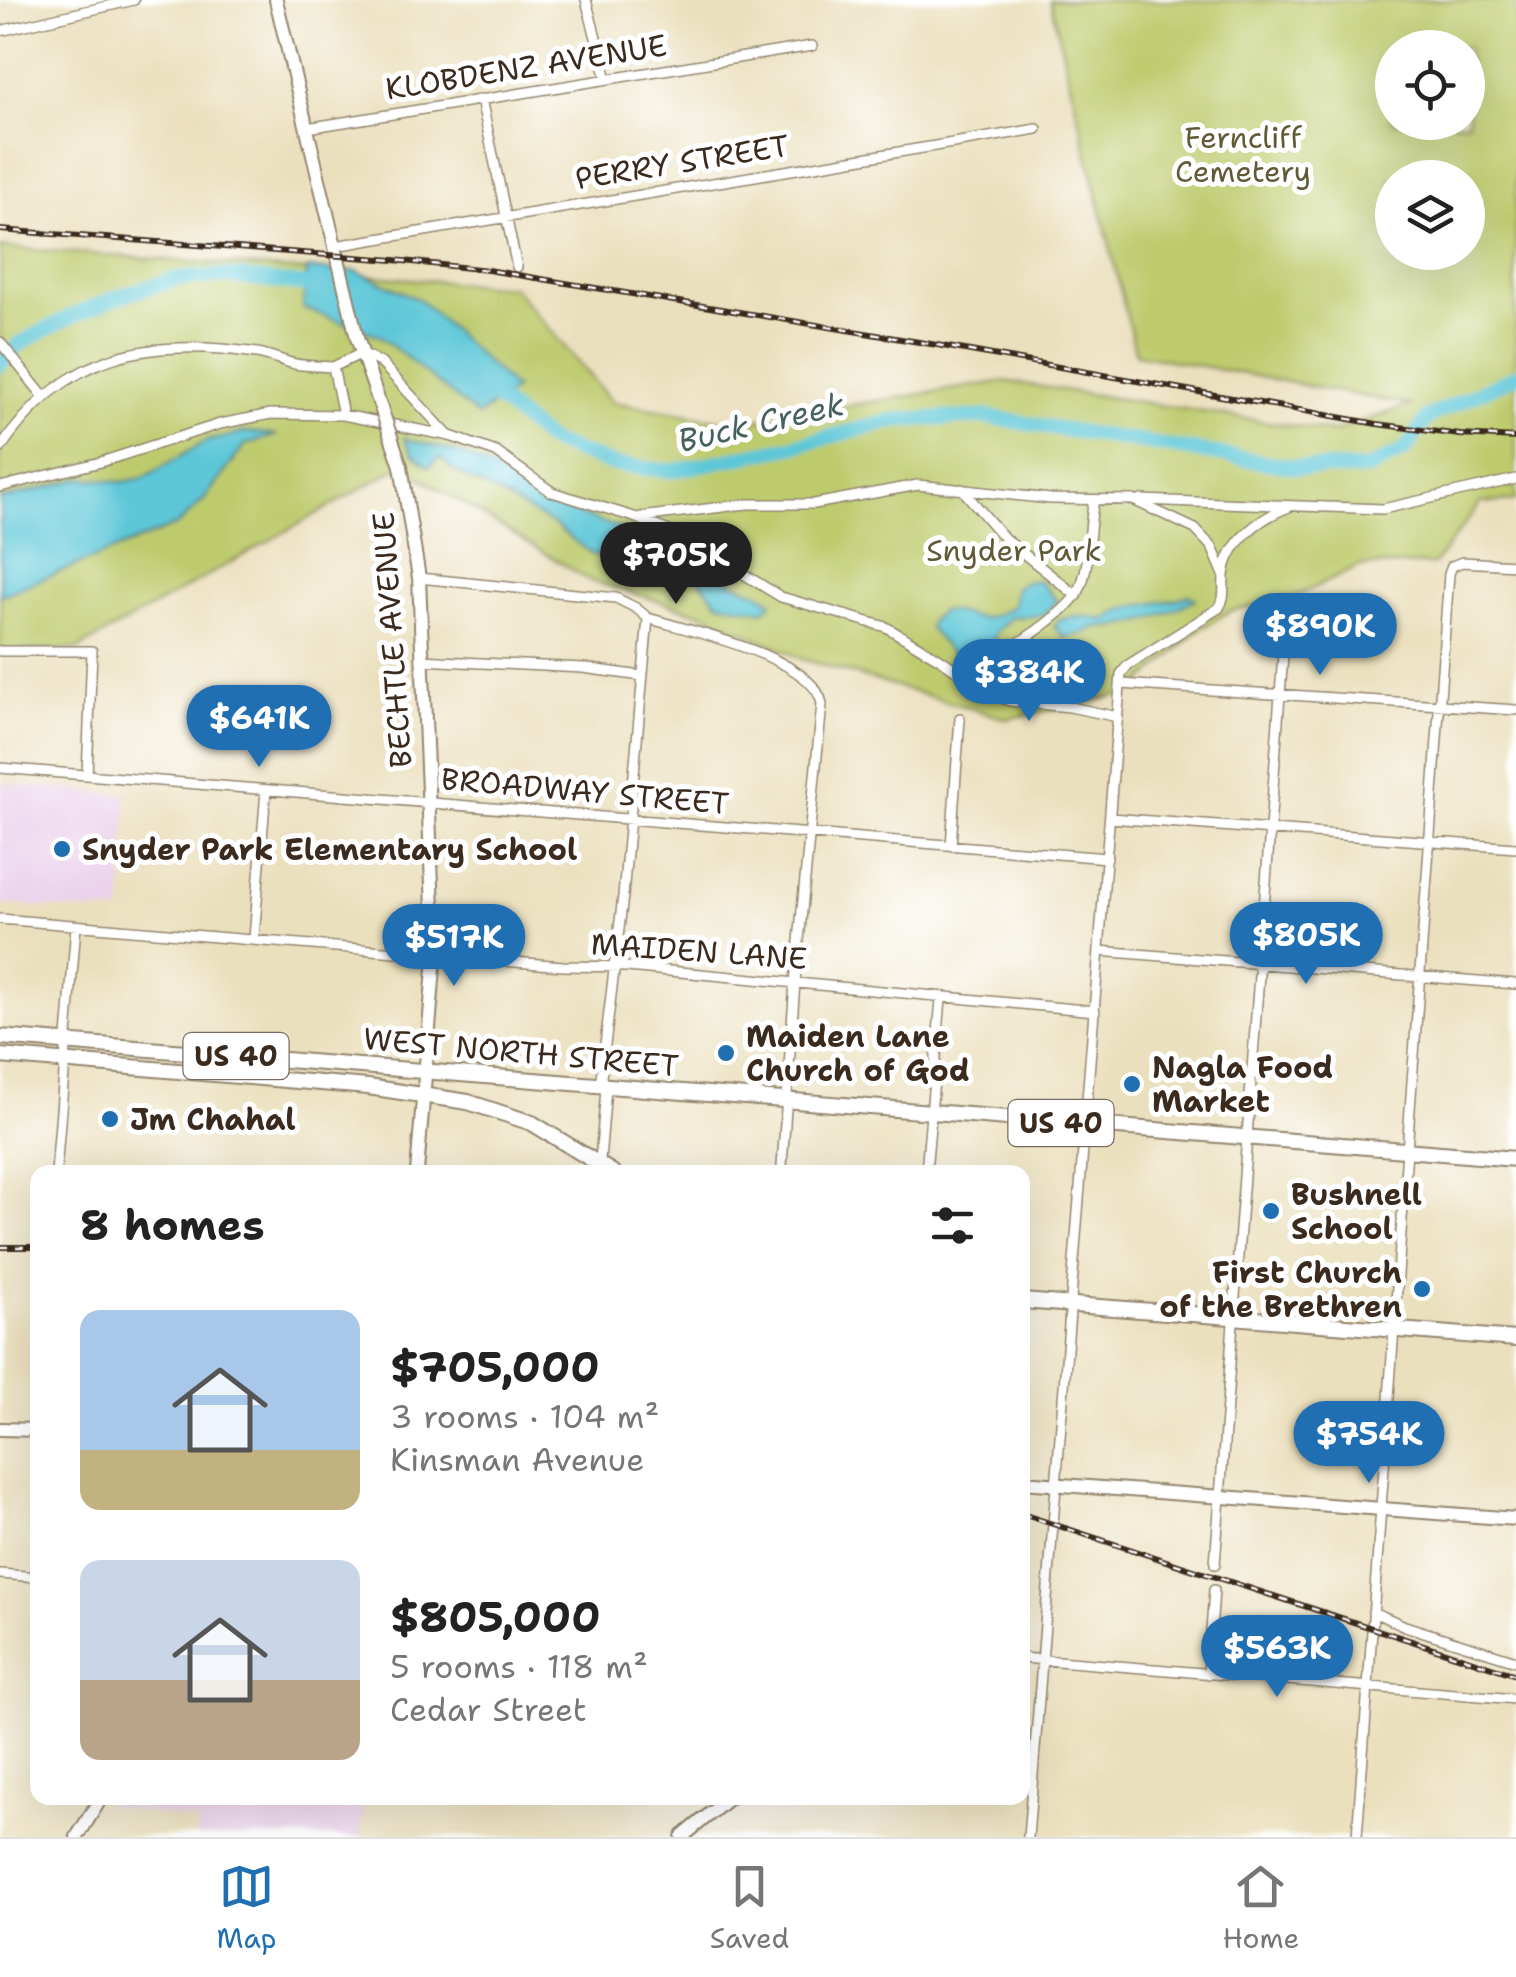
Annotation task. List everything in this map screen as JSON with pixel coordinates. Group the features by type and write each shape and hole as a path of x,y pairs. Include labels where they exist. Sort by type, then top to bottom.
{"main road":[{"name":"BECHTLE AVENUE","path":"276,0 357,338 401,466 419,578 435,956 418,1165"},
{"name":"WEST NORTH STREET","path":"0,1037 1516,1159"},
{"name":"WEST NORTH STREET","path":"0,1056 424,1094"},
{"name":"US 40","path":"424,1094 468,1102 532,1122 598,1165"},
{"path":"1030,1302 1516,1339"},
{"path":"0,1428 30,1430"},
{"path":"1030,1482 1516,1520"},
{"path":"77,1837 97,1805"},
{"path":"682,1837 721,1805"}],"street":[{"path":"0,31 134,0"},
{"path":"586,0 606,79"},
{"name":"KLOBDENZ AVENUE","path":"307,128 812,46"},
{"path":"481,100 518,267"},
{"name":"PERRY STREET","path":"335,246 1037,129"},
{"path":"1,343 44,397"},
{"path":"0,449 44,397 94,364 124,352 209,348 260,353 293,364 333,368 362,353 381,363 450,436"},
{"path":"333,368 342,414"},
{"path":"0,487 253,417 342,414 450,436 496,452 552,492 634,518 710,552 781,597 886,628 993,695 1010,702 1070,706 1118,716"},
{"path":"634,518 748,504 814,504 918,485 1094,500 1383,508 1516,479"},
{"path":"961,487 1004,538 1076,596"},
{"path":"964,676 1011,648 1076,596 1083,578 1094,500"},
{"path":"1028,1837 1121,674 1128,665 1218,608 1225,595 1224,576 1212,547 1195,529 1133,500"},
{"path":"1224,576 1244,535 1262,519 1288,506"},
{"path":"1356,1837 1450,574 1457,563 1516,564"},
{"path":"419,578 616,598 648,618 760,653 812,683 820,692 782,1165"},
{"path":"1215,1564 1287,601"},
{"path":"604,1165 606,1088 602,1078 648,618"},
{"path":"0,651 92,651 87,774"},
{"path":"421,660 582,668 642,676"},
{"path":"1120,684 1516,710"},
{"path":"951,846 960,718"},
{"name":"BROADWAY STREET","path":"0,768 1106,858"},
{"path":"254,938 266,790"},
{"path":"1110,818 1516,848"},
{"name":"MAIDEN LANE","path":"0,920 795,982 1094,1011"},
{"path":"57,1165 76,926"},
{"path":"1100,951 1516,984"},
{"path":"926,1165 941,998"},
{"path":"0,1574 30,1576"},
{"path":"1208,1674 1214,1590"},
{"path":"1373,1612 1516,1661"},
{"path":"1030,1659 1516,1699"}],"shaded area":[{"name":"Snyder Park Elementary School","path":"0,783 127,795 121,913 0,904"},
{"path":"105,1805 363,1805 360,1837 196,1837 199,1821"}],"green space":[{"name":"Snyder Park","path":"1050,0 1516,0 1516,501 1481,503 1434,564 1360,566 1296,596 1230,611 1199,630 1142,682 1116,696 1007,719 802,659 710,616 591,581 401,466 78,649 0,651 0,247 513,287 612,402 736,423 1005,381 1333,432 1410,405 1136,354"}],"water":[{"path":"307,269 357,271 420,300 515,389 478,416 380,336 303,308"},
{"path":"247,432 277,435 246,444 203,501 177,525 0,596 0,500 81,478 122,482 143,478 207,441"},
{"path":"404,438 460,453 512,479 539,501 705,557 733,583 772,602 764,611 718,602 697,577 666,579 625,549 608,559 592,554 554,525 453,470 440,457 429,467 413,454"},
{"path":"1040,581 1057,601 1042,616 1011,617 995,633 993,643 972,657 950,652 929,628 930,621 941,611 976,618 1000,613 1013,606 1016,587"},
{"path":"1190,595 1195,599 1133,624 1094,627 1065,638 1054,627 1058,620 1107,620 1125,609"}],"waterway":[{"name":"Buck Creek","path":"0,365 19,344 68,318 117,297 176,279 223,276 323,287"},
{"name":"Buck Creek","path":"484,389 550,442 614,465 672,471 895,420 987,417 1301,468 1367,469 1405,450 1428,417 1516,375"}],"railway":[{"path":"0,230 488,270 1377,424 1516,438"},
{"path":"0,1247 30,1247"},
{"path":"1030,1517 1516,1675"}],"place":[{"name":"Snyder Park Elementary School","path":"62,849"},
{"name":"Maiden Lane Church of God","path":"726,1053"},
{"name":"Nagla Food Market","path":"1132,1084"},
{"name":"Jm Chahal","path":"110,1119"},
{"name":"Bushnell School","path":"1271,1211"},
{"name":"First Church of the Brethren","path":"1422,1289"}],"park label":[{"name":"Ferncliff Cemetery","path":"1243,154"}]}
